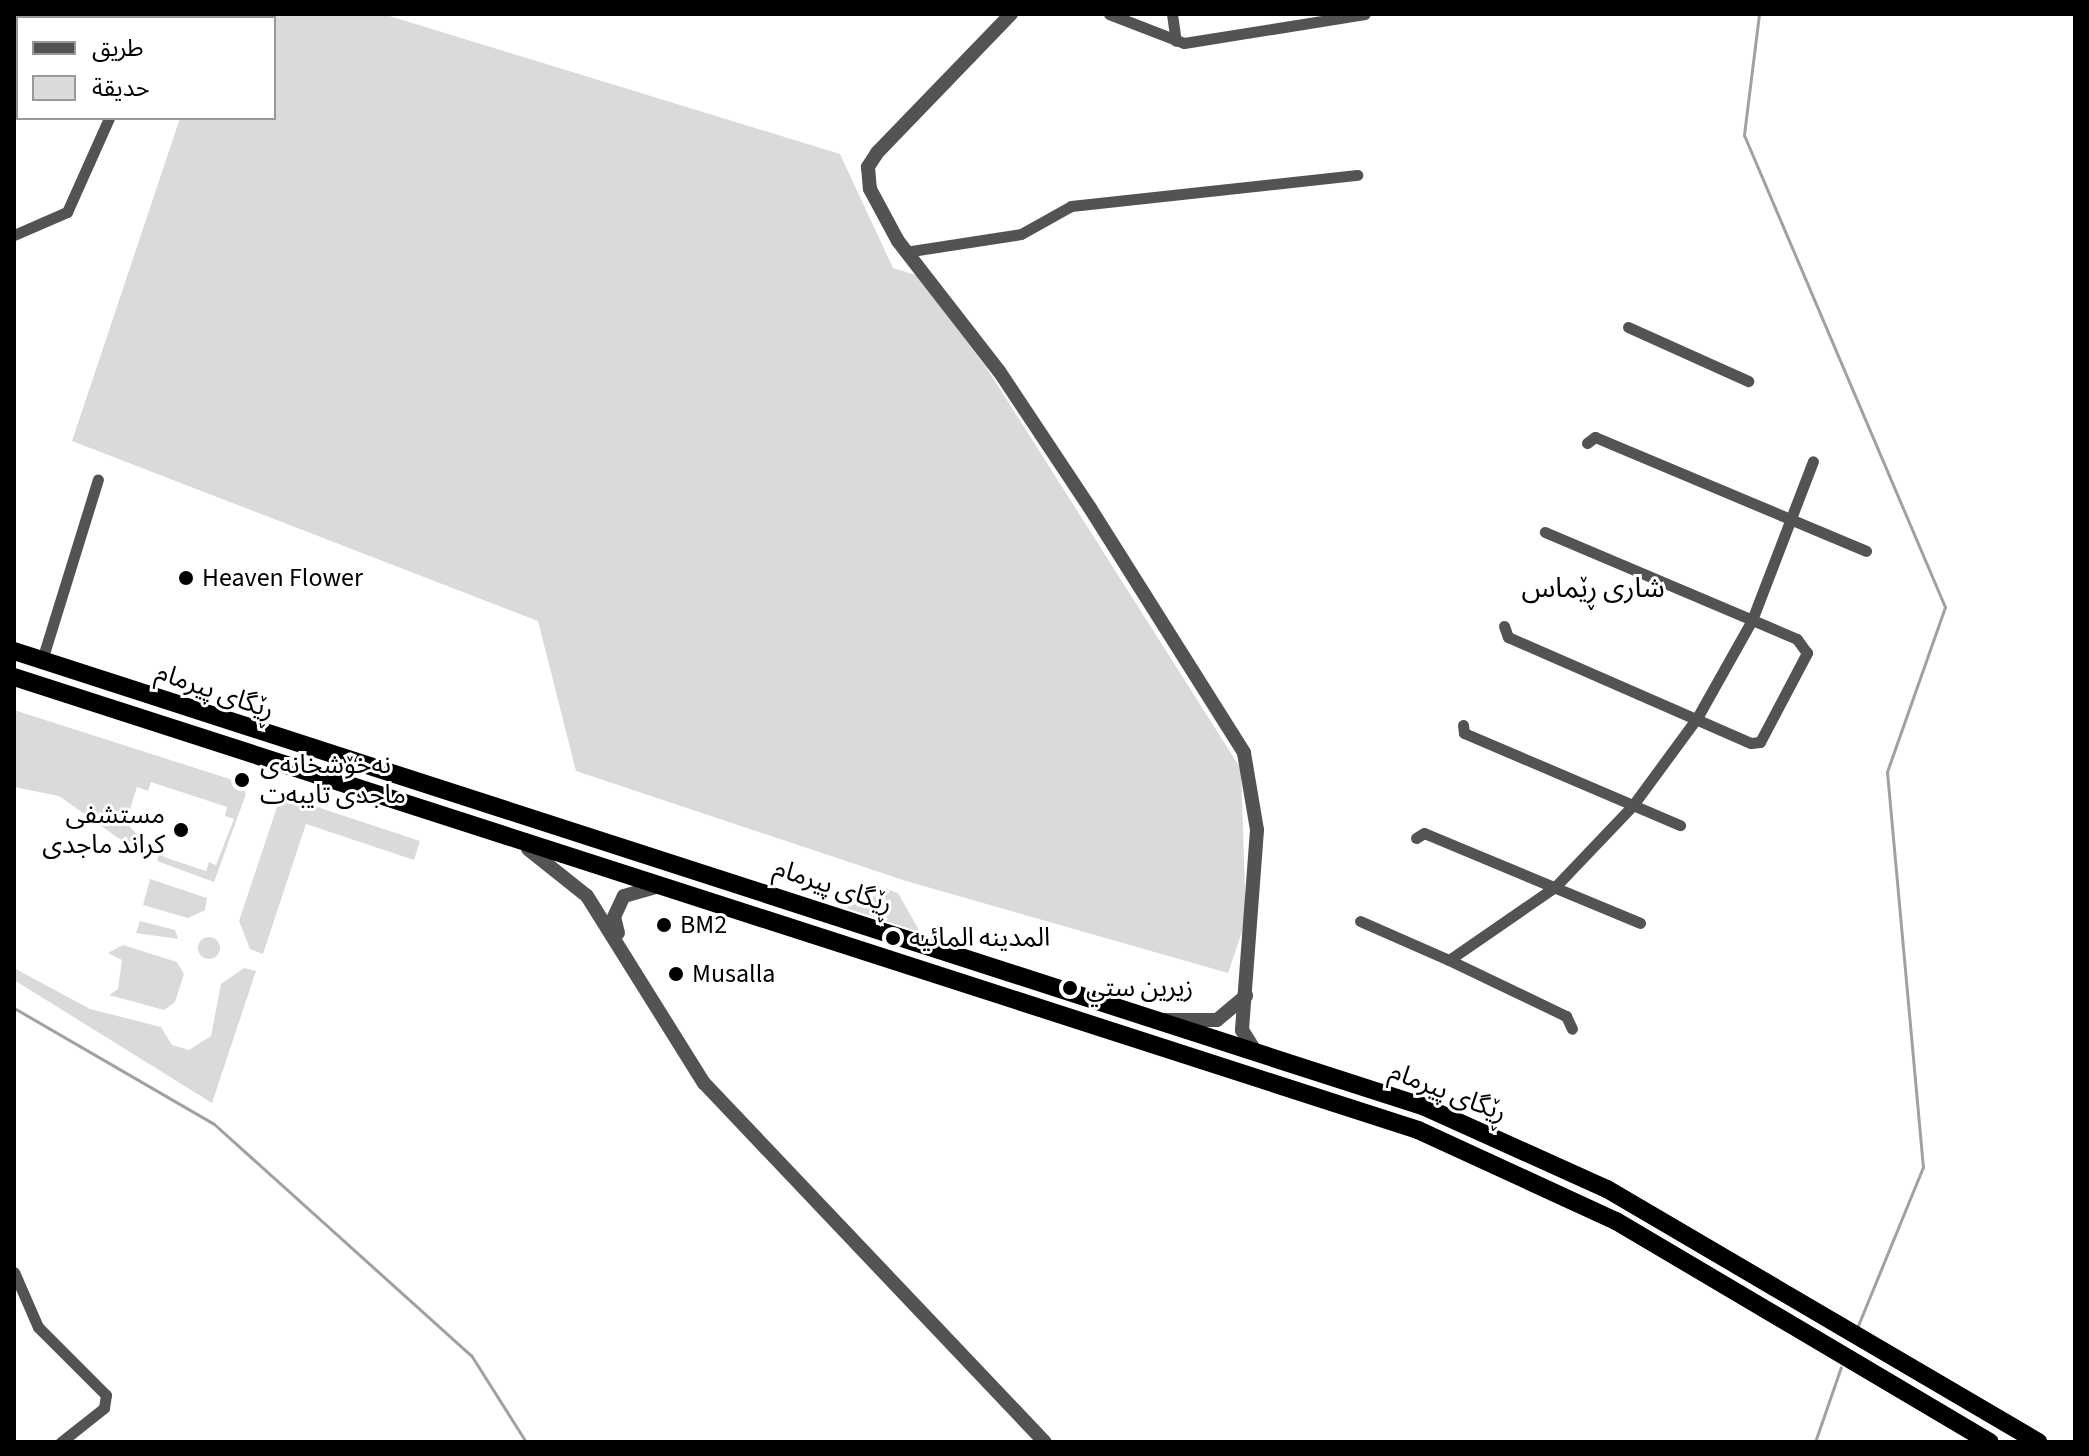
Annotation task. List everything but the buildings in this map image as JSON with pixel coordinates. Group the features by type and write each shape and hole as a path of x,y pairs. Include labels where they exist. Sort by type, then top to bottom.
{"highway":[{"name":"ڕێگای پیرمام","path":"14,651 341,761 856,921 1425,1107 1607,1189 2038,1442"},
{"name":"ڕێگای پیرمام","path":"14,677 517,843 856,947 1461,1147 1616,1221 1989,1442"},
{"path":"334,783 341,761"},
{"path":"856,921 856,947"}],"street":[{"path":"1011,14 868,167 872,196 905,252 999,371 1244,753 1257,830 1242,1030 1256,1052"},
{"path":"1109,14 1176,41 1365,14"},
{"path":"1172,14 1176,41"},
{"path":"14,235 67,212 108,120"},
{"path":"905,252 1021,234 1083,204 1357,175"},
{"path":"1628,327 1748,381"},
{"path":"1587,443 1595,437 1792,516 1866,551"},
{"path":"1449,960 1555,887 1633,805 1697,718 1752,620 1813,461"},
{"path":"42,660 98,479"},
{"path":"1504,626 1508,637 1760,742 1807,653 1804,643 1545,532"},
{"path":"1463,725 1464,733 1680,825"},
{"path":"1416,838 1424,833 1640,923"},
{"path":"517,843 572,878 623,945 704,1083 1045,1442"},
{"path":"623,945 614,917 624,896 666,887"},
{"path":"1360,921 1566,1016 1572,1029"},
{"path":"1159,1020 1217,1020 1246,996"},
{"path":"14,1272 38,1327 106,1395 104,1408 61,1442"}],"green space":[{"path":"219,14 383,14 840,154 893,268 916,275 986,367 1241,769 1246,920 1228,973 906,881 576,771 538,621 72,441 179,120 276,120 276,16"},
{"path":"14,710 239,782 246,794 214,882 157,861 160,848 164,857 206,871 209,862 216,865 234,819 225,816 227,807 151,782 148,791 137,787 126,822 144,843 138,852 59,796 14,787"},
{"path":"281,795 420,841 414,860 306,824 263,954 250,949 239,921"},
{"path":"150,879 207,898 205,910 188,918 143,905"},
{"path":"889,890 898,893 920,932 846,908"},
{"path":"140,921 175,930 178,939 136,933"},
{"path":"209,937 220,948 209,959 198,948"},
{"path":"123,945 177,962 184,974 175,1002 164,1010 109,995 118,989 122,960 108,953"},
{"path":"14,968 90,1009 161,1027 172,1045 189,1050 211,1036 221,984 244,968 256,971 212,1103 14,980"}],"waterway":[{"path":"1759,14 1744,135 1945,607 1887,772 1923,1167 1857,1328"},
{"path":"14,1008 214,1124 471,1355 526,1442"},
{"path":"1815,1442 1841,1367"}],"place":[{"name":"Heaven Flower","path":"186,578"},
{"name":"نەخۆشخانەی ماجدی تایبەت","path":"242,780"},
{"name":"مستشفی کراند ماجدی","path":"181,830"},
{"name":"BM2","path":"664,925"},
{"name":"المدينه المائيه","path":"893,938"},
{"name":"Musalla","path":"676,974"},
{"name":"زيرين ستي","path":"1070,988"}],"district":[{"name":"شاری ڕێماس","path":"1593,588"}]}
